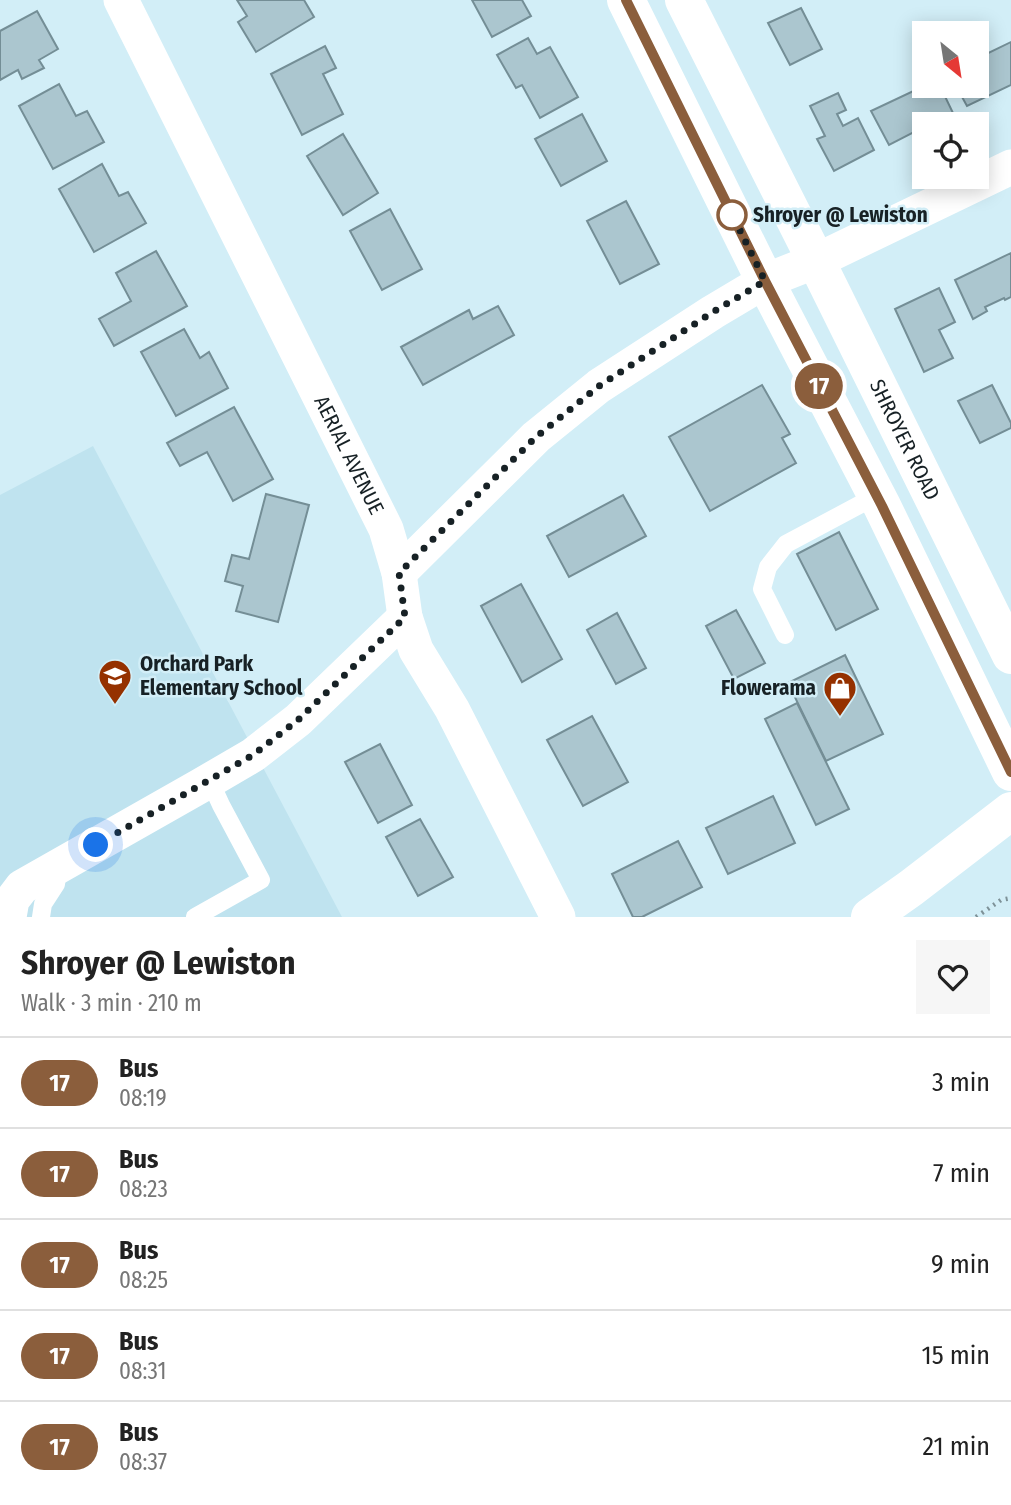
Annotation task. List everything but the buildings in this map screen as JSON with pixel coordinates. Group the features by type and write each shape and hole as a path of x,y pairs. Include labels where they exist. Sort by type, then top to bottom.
{"main road":[{"path":"626,0 765,281 876,496 1011,772"},
{"name":"SHROYER ROAD","path":"684,0 1011,655"},
{"path":"882,914 911,888 1011,811"}],"street":[{"name":"AERIAL AVENUE","path":"121,0 386,529 399,573 405,617 416,650 452,709 558,917"},
{"path":"399,573 536,437 599,386 765,281 816,261 1011,167"},
{"path":"9,917 12,900 22,887 253,755 298,720 405,617"}],"lane":[{"path":"785,635 762,589 768,567 786,544 876,496"},
{"path":"195,917 261,880 210,781"},
{"path":"41,917 43,904 56,884 59,867"}],"path":[{"path":"976,917 1001,900 1011,898"}],"shaded area":[{"name":"Orchard Park Elementary School","path":"93,446 342,917 0,917 0,495"}],"bus line":[{"name":"17","path":"626,0 765,281 882,506 1011,772"}],"place":[{"name":"Shroyer @ Lewiston","path":"732,215"},
{"name":"Orchard Park Elementary School","path":"115,706"},
{"name":"Flowerama","path":"840,718"}],"route":[{"path":"96,845 253,755 298,720 405,617 399,573 536,437 599,386 765,281 729,208 732,215"}]}
